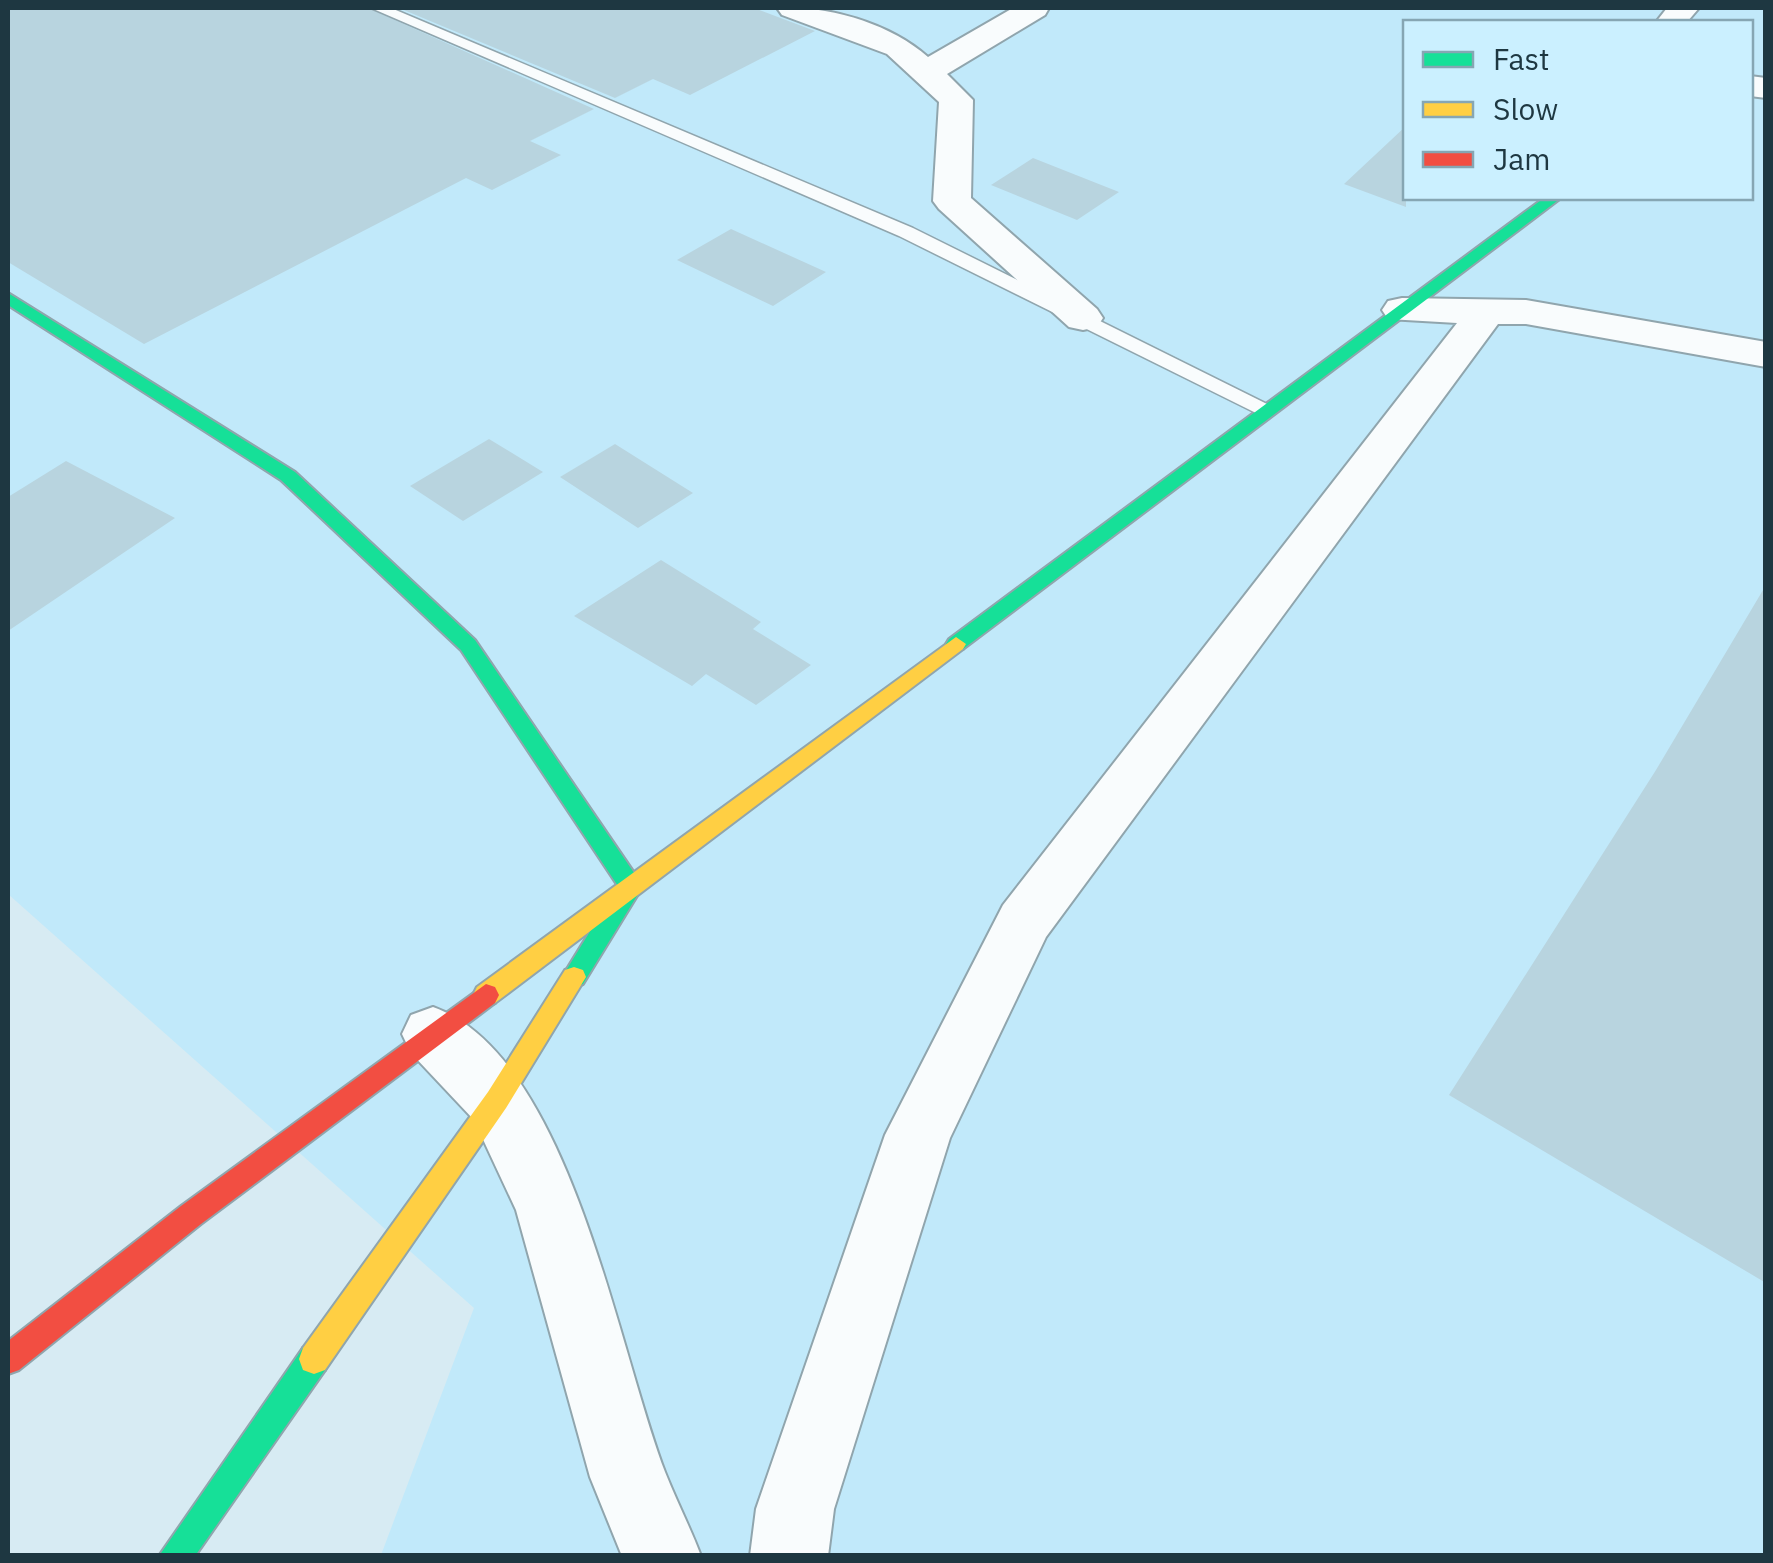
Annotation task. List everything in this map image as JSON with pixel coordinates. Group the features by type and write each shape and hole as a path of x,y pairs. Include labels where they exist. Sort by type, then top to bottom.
{"street":[{"path":"793,8 898,47 956,100 952,201 1083,318"},
{"path":"926,72 1034,8"},
{"path":"8,1360 433,1034 1550,200"},
{"path":"8,298 288,476 468,645 631,886"},
{"path":"1402,310 1526,312 1766,355"},
{"path":"789,1556 795,1510 918,1134 1024,922 1487,311"},
{"path":"175,1556 496,1100 631,886"},
{"path":"433,1034 496,1100 549,1207 628,1476 662,1556"}],"lane":[{"path":"379,8 906,232 1268,410"}],"shaded area":[{"path":"8,8 1765,8 1765,1555 381,1555 474,1308 8,894"}],"building":[{"path":"8,8 368,8 594,109 530,141 561,155 492,190 466,178 144,344 8,262"},
{"path":"399,8 754,8 815,31 690,95 653,79 615,98"},
{"path":"1403,129 1406,207 1344,184"},
{"path":"1033,158 1119,192 1077,220 991,185"},
{"path":"731,229 826,272 773,306 677,260"},
{"path":"489,439 543,472 463,521 410,486"},
{"path":"615,444 693,493 638,528 560,477"},
{"path":"66,461 175,518 8,631 8,497"},
{"path":"661,560 761,622 753,629 811,665 756,705 706,674 692,686 574,616"},
{"path":"1766,585 1766,1283 1449,1095 1656,770"}],"traffic: fast":[{"path":"956,644 1550,200"},
{"path":"8,298 288,476 468,645 631,886 574,977"},
{"path":"175,1556 314,1359"}],"traffic: slow":[{"path":"486,995 956,644"},
{"path":"314,1359 497,1100 574,977"}],"traffic: jam":[{"path":"8,1359 191,1215 486,995"}]}
